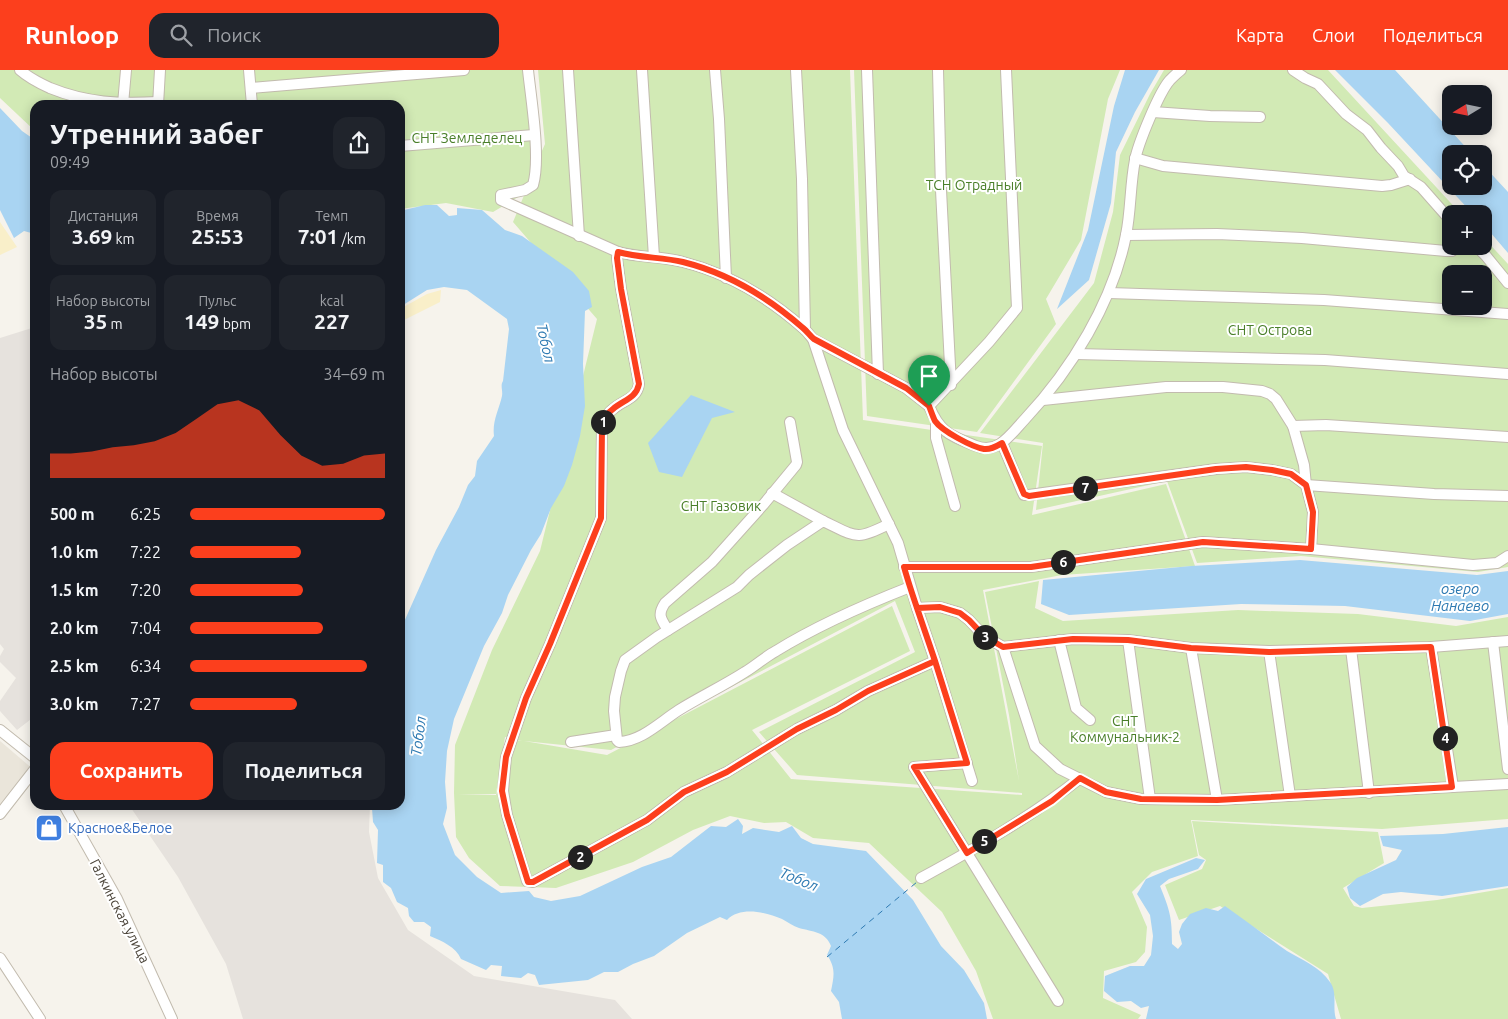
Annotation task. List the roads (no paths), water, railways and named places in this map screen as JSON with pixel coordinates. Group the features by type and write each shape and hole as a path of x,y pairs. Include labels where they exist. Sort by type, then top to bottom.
{"street":[{"path":"20,70 27,77 68,95 88,100"},
{"path":"123,100 126,70"},
{"path":"158,100 160,70"},
{"path":"249,70 252,100"},
{"path":"251,88 464,70"},
{"path":"528,70 534,135 536,175 534,185 526,190 501,195 501,200 618,252 685,262 745,287 785,314 814,339 906,388 929,406 936,422 945,431 984,449 994,448 1002,443 1043,400 1076,354 1109,293 1126,236 1135,158 1153,112 1169,81 1181,70"},
{"path":"568,70 579,236"},
{"path":"642,70 654,257"},
{"path":"715,70 726,278"},
{"path":"796,70 802,179 805,330"},
{"path":"867,70 878,374"},
{"path":"938,70 941,190 951,385"},
{"path":"929,406 951,385 1017,308 1006,70"},
{"path":"1294,70 1318,84 1346,114 1367,130 1402,173 1421,187 1442,211"},
{"path":"1153,112 1260,117"},
{"path":"405,146 534,135"},
{"path":"1135,158 1163,166 1382,186 1410,179"},
{"path":"1126,236 1217,234 1302,238 1442,251"},
{"path":"618,252 621,289 639,384 635,395 612,409 605,417 602,426 601,518 526,698 506,757 502,791 507,815 527,881 533,882 647,820 684,792 727,772 772,743 868,691 935,661"},
{"path":"1485,255 1508,283"},
{"path":"1109,293 1324,300 1508,314"},
{"path":"814,339 843,430 898,543 910,587 972,781"},
{"path":"1076,354 1325,360 1508,374"},
{"path":"1043,400 1166,387 1223,387 1262,391 1276,399 1293,426 1304,465 1306,485 1313,512 1311,549"},
{"path":"668,630 660,615 660,610 665,602 712,562 796,466 797,462 790,422"},
{"path":"936,422 936,438 955,506"},
{"path":"1293,426 1326,425 1508,437"},
{"path":"1002,443 1022,491 1029,496 1216,469 1246,467 1291,474 1306,485 1434,494 1508,496"},
{"path":"772,493 856,536 871,533 889,524"},
{"path":"824,521 786,545 737,587 668,630 625,660 615,697 616,735 619,742 635,739 677,711 746,672 774,652 804,635 841,616 910,587"},
{"path":"904,567 1031,567 1203,542 1311,549 1473,565 1497,564 1508,556"},
{"path":"917,608 940,607 960,613 984,636 1003,647 1059,640 1128,640 1191,648 1269,652 1431,647 1508,641"},
{"path":"1059,640 1076,708 1090,720"},
{"path":"1128,640 1150,799"},
{"path":"1493,642 1508,769"},
{"path":"1003,647 1035,746 1060,769 1106,792 1141,799 1217,800 1508,784"},
{"path":"1431,647 1452,787"},
{"path":"1191,648 1217,800"},
{"path":"1351,649 1369,793"},
{"path":"1269,652 1290,796"},
{"path":"0,730 30,754"},
{"path":"571,742 616,735"},
{"path":"967,763 914,767 1058,1002"},
{"path":"0,814 30,775"},
{"path":"921,878 967,853 1052,801 1080,778"},
{"name":"Галкинская улица","path":"67,810 117,899 172,1019"},
{"path":"0,958 40,1019"}],"water":[{"path":"1125,70 1159,70 1135,112 1116,152 1111,203 1089,280 1057,309 1088,230 1114,106"},
{"path":"1335,70 1395,70 1442,121 1442,135 1455,135 1464,145 1442,145 1442,181"},
{"path":"0,108 22,131 30,137 30,233 24,231 14,238 0,210"},
{"path":"1492,175 1508,192 1508,253 1492,234 1492,205 1465,205 1455,195 1492,195"},
{"name":"Тобол","path":"425,205 437,205 449,216 457,215 457,208 482,210 505,230 522,236 573,272 589,291 592,307 585,311 583,364 585,406 580,436 572,465 564,486 551,508 541,534 508,595 502,613 484,646 454,719 447,751 445,782 447,808 443,824 455,855 477,877 501,893 529,891 534,897 551,901 580,896 642,867 671,857 711,826 726,827 738,819 743,826 742,834 753,828 779,832 792,826 801,838 813,844 866,851 913,900 941,946 964,970 984,1003 987,1019 842,1019 839,1002 831,991 834,972 827,955 831,946 825,937 797,927 776,916 761,913 739,913 727,920 720,917 687,933 654,956 618,972 604,972 588,980 539,985 535,975 528,973 521,978 501,976 502,966 491,965 486,970 461,959 444,942 430,936 431,927 424,922 414,922 409,916 408,908 397,902 391,888 383,882 383,865 377,863 378,830 373,822 372,810 405,810 405,620 436,550 459,507 468,485 475,476 477,461 494,436 495,420 502,396 509,329 507,319 467,290 444,287 427,290 405,304 405,210"},
{"path":"691,395 735,412 712,418 682,477 659,472 648,443"},
{"name":"озеро Нанаево","path":"1300,560 1477,575 1508,571 1508,614 1470,621 1345,606 1241,604 1069,615 1041,604 1043,580 1191,566"},
{"path":"1508,827 1508,886 1442,896 1401,892 1383,894 1360,906 1350,898 1347,887 1357,878 1396,860 1402,850 1383,846 1380,836 1443,834"},
{"path":"1196,858 1205,860 1198,869 1169,879 1160,886 1170,914 1172,944 1178,949 1182,944 1179,932 1182,924 1190,914 1206,908 1218,911 1225,906 1287,951 1316,968 1326,977 1334,991 1336,1019 1146,1019 1149,1006 1141,1008 1131,1001 1117,1002 1104,991 1105,976 1130,966 1144,966 1151,955 1153,936 1150,915 1137,894 1146,879"}],"place":[{"name":"Красное&Белое","path":"49,828"}],"park label":[{"name":"СНТ Земледелец","path":"467,138"},
{"name":"ТСН Отрадный","path":"974,185"},
{"name":"СНТ Острова","path":"1270,330"},
{"name":"СНТ Газовик","path":"721,506"},
{"name":"СНТ Коммунальник-2","path":"1125,730"}]}
